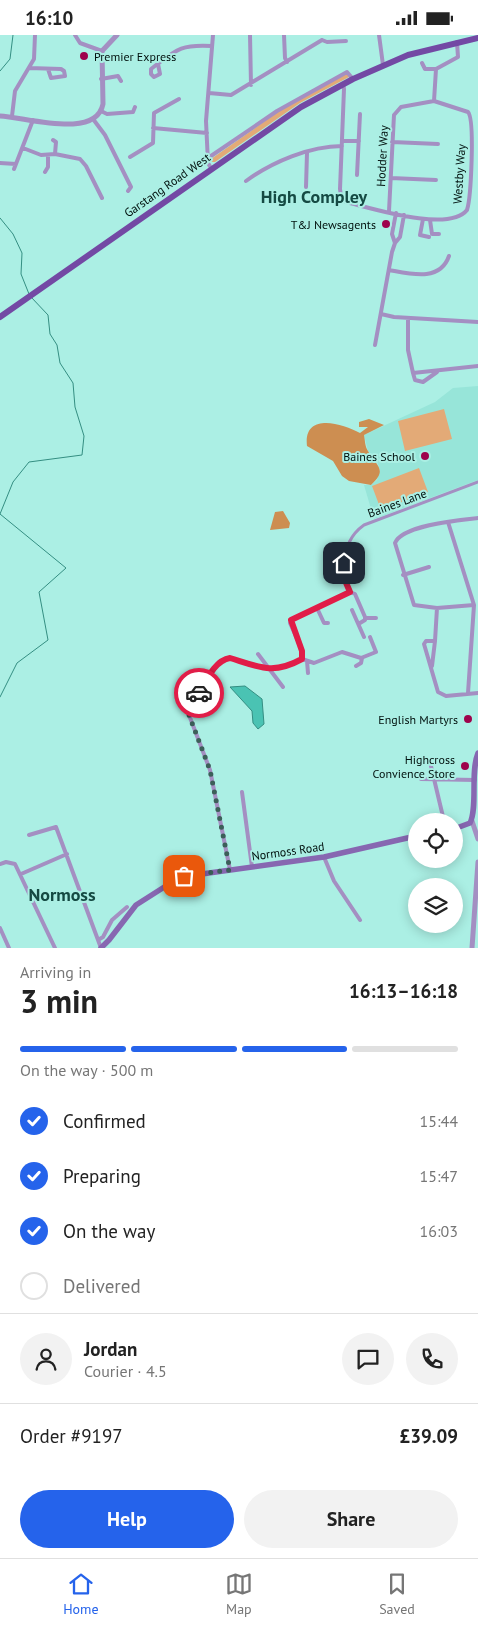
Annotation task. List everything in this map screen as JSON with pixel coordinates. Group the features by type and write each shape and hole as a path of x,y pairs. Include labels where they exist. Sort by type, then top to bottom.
{"main road":[{"name":"Garstang Road West","path":"0,317 301,107 352,79 408,55 478,38"},
{"path":"463,826 472,821 475,814 477,791 475,780 478,753"},
{"name":"Normoss Road","path":"101,948 136,905 173,880 191,874 324,857 408,838"}],"street":[{"path":"12,116 15,91 29,68 35,53 35,35"},
{"path":"75,35 80,43 102,51"},
{"path":"0,116 12,116 68,125 93,119 101,111 102,51 117,35"},
{"path":"211,168 208,158 207,133 213,35"},
{"path":"250,35 251,85"},
{"path":"284,35 285,58 287,62"},
{"path":"379,35 383,65"},
{"path":"209,93 231,95 251,85 323,37 326,42 346,41"},
{"path":"422,63 425,69 436,69 458,57 457,42"},
{"path":"158,64 183,47 212,46"},
{"path":"29,68 48,69"},
{"path":"434,101 436,69"},
{"name":"Garstang Road West","path":"208,158 277,111 322,84 347,72 352,79"},
{"path":"101,79 118,76 121,81"},
{"path":"246,181 280,161 342,146 342,84"},
{"path":"120,162 153,143 154,113 179,99"},
{"name":"Westby Way","path":"342,146 342,198 346,202 422,219 459,217 467,210 472,140 470,114 464,110 434,101"},
{"name":"Hodder Way","path":"388,211 394,115 398,110 434,101"},
{"path":"101,111 107,114 133,112 135,107"},
{"path":"358,172 361,117"},
{"path":"0,163 15,167 34,119"},
{"path":"93,119 120,162 131,187"},
{"path":"153,128 207,133"},
{"path":"472,140 478,141"},
{"path":"55,155 57,141"},
{"path":"342,141 359,141"},
{"path":"392,142 438,144"},
{"path":"23,148 48,156 55,155 80,159"},
{"path":"82,153 80,159 102,198"},
{"path":"306,187 307,153"},
{"path":"45,172 50,169 48,156"},
{"path":"391,177 436,180"},
{"path":"395,243 392,234 396,213"},
{"path":"375,345 395,243 400,237 404,215"},
{"path":"422,219 420,235 429,237"},
{"path":"430,220 432,234 439,234"},
{"path":"389,270 435,273 444,268 450,256"},
{"path":"381,314 388,317 478,322"},
{"path":"408,318 408,350 416,380 423,382 438,370"},
{"path":"413,373 478,366"},
{"name":"Baines Lane","path":"342,565 346,548 351,538 364,525 478,482"},
{"path":"474,605 437,608 416,607 412,604 395,543 397,538 429,525 478,517"},
{"path":"448,522 474,605 468,693"},
{"path":"342,565 344,578 350,592 355,594 365,618"},
{"path":"404,575 429,567"},
{"path":"302,659 302,651 290,621 350,592"},
{"path":"318,608 325,624"},
{"path":"432,668 437,608"},
{"path":"352,610 360,623 364,637"},
{"path":"360,623 365,618 376,618"},
{"path":"302,659 314,663 342,652 362,658 377,654 370,637"},
{"path":"435,641 426,641 424,644 438,692 442,695 478,693"},
{"path":"258,654 283,687"},
{"path":"230,870 210,770 189,715 189,708 222,660 230,658 270,669 289,666 302,659"},
{"path":"356,666 361,663 362,658"},
{"path":"307,661 308,673"},
{"path":"430,762 442,813"},
{"path":"421,779 475,780"},
{"path":"242,792 252,867"},
{"path":"472,821 478,839"},
{"path":"28,835 56,827 101,948"},
{"path":"21,874 66,855"},
{"path":"324,857 334,881 360,920"},
{"path":"0,864 11,862 15,864 55,948"},
{"path":"472,948 478,862"},
{"path":"98,940 103,937 112,920 127,907"},
{"path":"0,928 9,948"}],"shaded area":[{"path":"347,73 350,75 349,77 300,103 215,162 210,162 211,159 285,107"},
{"name":"Baines School","path":"478,386 478,480 374,519 364,485 371,485 377,480 380,470 377,461 368,451 364,435 435,402 453,388"},
{"path":"444,409 452,439 405,451 398,421"},
{"path":"369,419 384,425 364,435 367,449 380,471 376,480 371,485 349,481 342,476 333,461 307,446 307,435 311,428 317,424 325,423 344,426 360,433 368,427 359,427 359,422"},
{"path":"419,468 428,492 381,510 372,486"},
{"path":"283,511 290,523 289,528 270,530 275,512"},
{"path":"245,686 262,699 264,724 258,729 253,723 252,711 230,687"}],"waterway":[{"path":"0,71 10,59 13,35"},
{"path":"0,218 13,234 22,253 21,274 29,294"},
{"path":"0,697 17,663 48,640 39,592 66,568 0,514 13,482 29,462 82,455 84,436 75,407 73,383 60,363 57,345 50,334 48,315 31,297"}],"way so far":[{"path":"184,876 230,870 210,770 188,711 199,693"}],"place":[{"name":"Premier Express","path":"84,56"},
{"name":"T&J Newsagents","path":"386,224"},
{"name":"Baines School","path":"425,456"},
{"name":"English Martyrs","path":"468,719"},
{"name":"Highcross Convience Store","path":"465,766"}],"district":[{"name":"High Compley","path":"314,196"},
{"name":"Normoss","path":"62,894"}],"route":[{"path":"199,693 219,662 225,658 267,669 289,666 302,659 302,651 290,623 291,620 350,592 344,578 344,563"}]}
